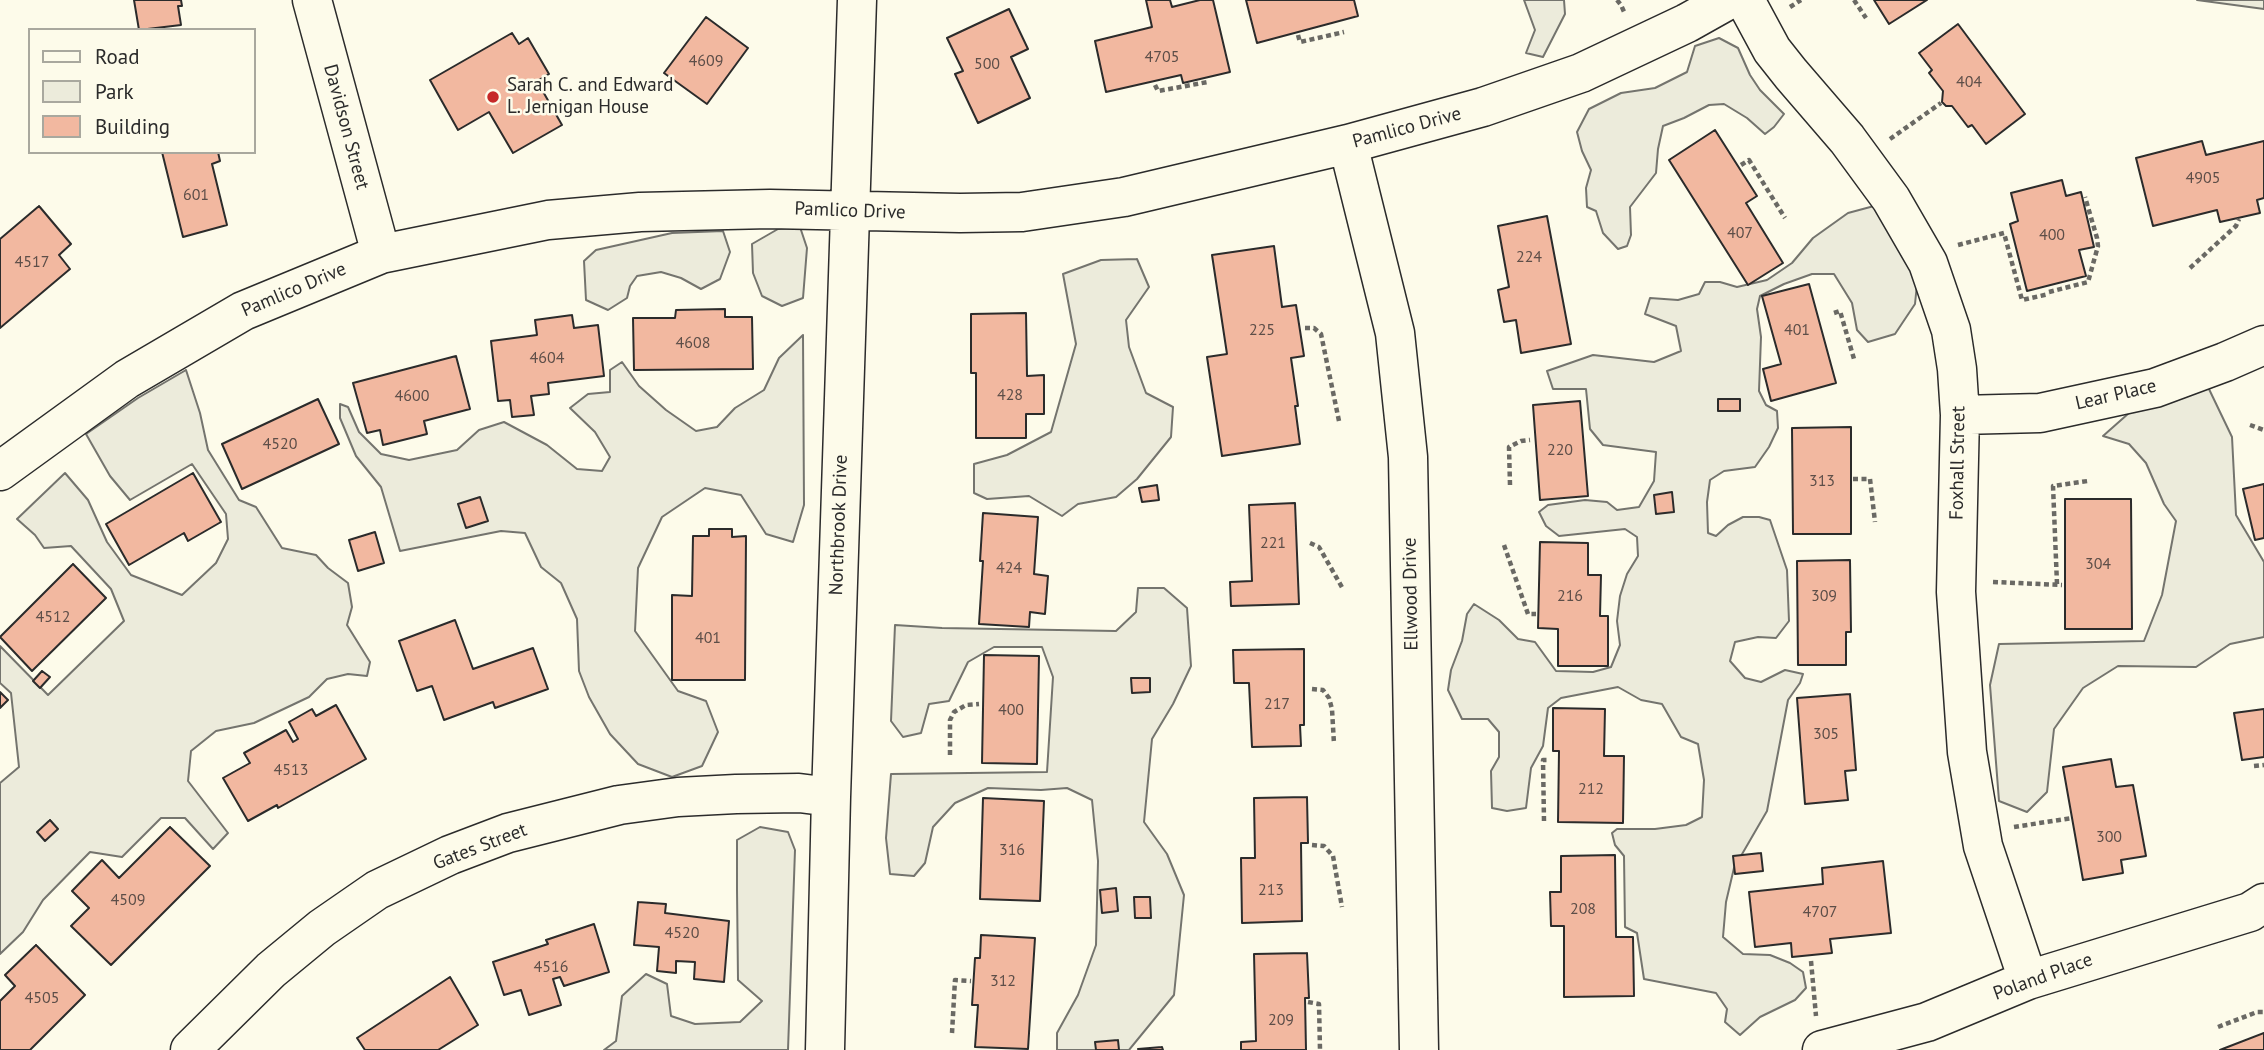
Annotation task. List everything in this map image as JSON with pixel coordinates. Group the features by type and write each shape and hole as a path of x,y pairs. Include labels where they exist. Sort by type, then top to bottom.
{"street":[{"name":"Davidson Street","path":"312,0 381,254"},
{"name":"Northbrook Drive","path":"825,1050 857,0"},
{"name":"Pamlico Drive","path":"0,471 127,379 243,311 381,254 548,220 640,212 770,209 1022,212 1125,197 1348,144 1483,107 1581,73 1687,23 1728,0"},
{"name":"Foxhall Street","path":"1745,0 1772,50 1891,199 1928,263 1951,330 1960,415 1956,583 1967,752 1983,846 2028,980"},
{"name":"Ellwood Drive","path":"1348,144 1395,333 1408,457 1419,1050"},
{"name":"Lear Place","path":"1960,415 2040,413 2155,388 2264,345"},
{"name":"Gates Street","path":"190,1050 271,970 322,928 377,890 450,855 508,833 619,805 736,793 799,793 831,797"},
{"name":"Poland Place","path":"1819,1037 1927,1022 2028,980 2250,912 2264,903"}],"path":[{"path":"1854,0 1866,18"},
{"path":"1298,35 1300,42 1344,32"},
{"path":"1155,85 1158,91 1208,82"},
{"path":"1864,162 1881,145 1941,103"},
{"path":"1741,165 1749,160 1785,218"},
{"path":"1923,253 2004,233 2022,300 2088,282 2098,246 2085,197"},
{"path":"2190,268 2236,226 2239,219"},
{"path":"1834,313 1840,311 1854,359"},
{"path":"1305,328 1314,328 1321,334 1339,421"},
{"path":"2250,425 2264,430"},
{"path":"1510,485 1509,447 1530,440"},
{"path":"1853,480 1870,479 1875,522"},
{"path":"1956,583 2059,584 2053,486 2088,481"},
{"path":"1310,543 1319,547 1343,589"},
{"path":"1504,545 1528,614 1536,614"},
{"path":"1312,689 1323,690 1329,698 1334,744"},
{"path":"950,755 950,720 954,712 966,705 979,704"},
{"path":"1544,821 1543,760 1549,760"},
{"path":"2254,766 2264,765"},
{"path":"1981,833 2072,818"},
{"path":"1312,845 1324,846 1333,856 1342,907"},
{"path":"1811,961 1819,1037"},
{"path":"952,1033 955,980 971,981"},
{"path":"1308,1002 1319,1004 1320,1050"},
{"path":"2218,1027 2257,1012 2264,1012"}],"green space":[{"path":"1524,0 1564,0 1565,14 1543,57 1526,53 1535,30"},
{"path":"2197,0 2264,0 2264,9"},
{"path":"1719,38 1738,48 1760,90 1784,114 1765,134 1747,118 1724,104 1709,105 1663,126 1656,173 1630,207 1631,235 1627,246 1618,249 1603,233 1596,211 1587,207 1586,188 1591,170 1577,132 1589,109 1621,93 1655,88 1687,72 1695,46"},
{"path":"1874,206 1918,274 1915,304 1895,334 1868,342 1857,330 1852,303 1834,274 1812,274 1760,296 1757,309 1761,337 1759,391 1766,405 1777,411 1778,428 1755,467 1724,471 1710,480 1707,502 1708,533 1716,536 1743,517 1770,520 1787,570 1789,621 1776,638 1758,637 1735,642 1730,661 1745,678 1761,682 1785,670 1803,674 1788,700 1767,811 1734,868 1726,902 1723,937 1743,954 1770,955 1790,963 1803,972 1806,988 1795,1000 1760,1017 1740,1035 1725,1022 1727,1009 1716,993 1644,979 1637,933 1625,927 1624,856 1615,845 1612,833 1617,829 1655,829 1686,825 1702,817 1704,780 1698,744 1681,737 1662,704 1641,700 1618,687 1561,698 1548,708 1543,746 1531,768 1526,808 1507,811 1492,808 1491,771 1499,757 1499,732 1488,719 1462,719 1448,690 1451,670 1462,641 1467,614 1474,604 1499,620 1518,639 1535,642 1556,671 1593,672 1611,667 1620,645 1617,621 1620,596 1627,574 1638,556 1637,537 1625,529 1559,536 1546,526 1539,512 1548,505 1585,500 1607,502 1617,510 1639,507 1654,481 1656,452 1603,445 1590,429 1586,389 1553,389 1547,371 1593,355 1654,362 1681,351 1676,326 1645,314 1650,298 1678,300 1699,294 1705,282 1720,282 1737,287 1767,280 1792,263 1813,238 1848,213"},
{"path":"800,227 807,248 803,298 782,306 762,296 753,273 752,244 778,229"},
{"path":"723,231 730,252 720,279 701,289 681,278 661,272 637,276 630,286 627,298 608,310 586,300 584,261 596,250 672,233"},
{"path":"1137,259 1149,287 1126,320 1129,347 1146,393 1173,407 1171,437 1137,479 1116,497 1078,504 1062,516 1029,496 987,499 974,493 974,464 1007,455 1051,432 1076,344 1063,274 1101,260"},
{"path":"803,335 804,505 793,542 766,534 741,495 705,488 662,517 638,568 635,631 678,691 706,701 718,732 702,766 672,777 638,764 610,734 589,697 579,671 577,619 561,583 541,567 525,533 501,531 400,551 381,487 356,456 340,418 340,404 348,407 359,432 381,454 409,460 457,450 479,430 504,422 547,445 577,469 602,471 610,457 595,432 570,408 588,394 610,392 610,370 622,362 639,386 666,410 696,431 717,427 735,408 764,390 779,358"},
{"path":"186,370 208,450 239,500 256,507 282,548 316,555 348,583 352,607 347,625 370,662 367,676 348,674 327,679 309,697 254,723 216,731 191,751 188,781 228,833 213,849 185,818 161,818 122,857 90,852 43,900 23,932 0,954 0,783 19,767 11,693 0,683 0,646 48,695 124,621 111,589 71,546 44,548 35,535 17,519 65,473 88,500 107,542 131,575 182,595 216,563 228,539 226,514 192,464 130,500 110,476 86,434 138,398"},
{"path":"2208,387 2232,437 2236,515 2264,562 2264,637 2230,644 2196,667 2118,666 2083,688 2054,729 2047,792 2027,812 1999,801 1990,685 1999,644 2144,641 2162,595 2176,521 2164,504 2146,463 2129,444 2103,436 2129,413"},
{"path":"1138,588 1164,588 1187,608 1191,666 1152,739 1144,822 1167,854 1184,895 1174,995 1129,1050 1057,1050 1057,1033 1078,995 1096,945 1098,861 1092,800 1067,788 988,788 955,803 933,827 925,863 914,876 890,874 886,838 891,774 1047,772 1053,677 1042,647 994,647 968,662 949,701 929,704 921,733 903,737 891,721 895,625 1116,631 1136,612"},
{"path":"760,827 788,832 795,850 788,1050 604,1050 616,1041 622,996 646,974 667,984 671,1016 695,1024 740,1022 762,1001 738,980 737,840"}],"building":[{"path":"134,0 181,0 182,6 178,6 181,25 139,28"},
{"path":"1146,0 1170,0 1172,7 1200,0 1213,0 1230,72 1183,83 1181,75 1106,92 1095,41 1152,27"},
{"path":"1246,0 1354,0 1358,16 1257,43"},
{"path":"1874,0 1927,0 1889,24"},
{"path":"1009,9 1028,49 1011,57 1030,98 978,123 955,74 963,71 947,38"},
{"path":"706,17 748,48 707,104 664,73"},
{"path":"1958,24 2025,114 1986,144 1972,125 1968,127 1952,106 1946,106 1942,102 1943,91 1929,73 1932,70 1919,53"},
{"name":"Sarah C. and Edward L. Jernigan House","path":"512,33 519,44 528,38 549,74 537,81 562,125 513,153 489,112 458,130 430,80"},
{"path":"1715,130 1757,196 1746,203 1783,263 1748,285 1669,160"},
{"path":"2202,141 2206,155 2264,141 2264,198 2257,200 2260,213 2220,222 2217,210 2153,226 2136,158"},
{"path":"162,154 218,154 220,161 212,164 227,225 183,237"},
{"path":"2062,180 2066,196 2081,192 2094,247 2079,250 2086,276 2027,291 2010,224 2018,221 2011,193"},
{"path":"39,206 71,244 59,255 70,269 0,328 0,239"},
{"path":"1547,216 1571,344 1521,353 1516,320 1504,322 1498,290 1509,287 1498,226"},
{"path":"1274,246 1282,307 1296,305 1304,356 1291,358 1300,444 1222,456 1207,357 1227,354 1212,255"},
{"path":"1809,284 1836,383 1771,401 1763,369 1781,364 1762,296"},
{"path":"725,309 725,317 752,317 753,369 634,370 633,318 675,318 676,310"},
{"path":"1026,313 1027,376 1044,375 1044,414 1026,414 1026,438 976,438 976,373 971,373 971,314"},
{"path":"572,315 574,328 598,325 604,376 548,383 549,394 531,396 534,415 512,417 510,400 498,401 491,341 537,335 535,320"},
{"path":"456,356 470,409 424,421 427,434 383,445 380,430 367,433 353,383"},
{"path":"318,399 339,444 242,489 222,444"},
{"path":"1718,399 1740,399 1740,411 1718,411"},
{"path":"1580,401 1588,496 1540,500 1533,405"},
{"path":"1851,427 1851,534 1793,534 1792,428"},
{"path":"193,473 221,522 188,541 184,533 129,565 106,524"},
{"path":"2264,484 2264,538 2255,540 2243,489"},
{"path":"1157,485 1159,500 1142,502 1139,488"},
{"path":"1672,492 1674,512 1656,514 1654,495"},
{"path":"480,497 488,521 466,528 458,504"},
{"path":"2065,499 2131,499 2132,629 2065,629"},
{"path":"1295,503 1299,604 1231,606 1230,582 1252,581 1249,505"},
{"path":"983,513 1038,517 1034,574 1048,576 1045,614 1030,612 1029,627 979,624"},
{"path":"709,529 732,529 732,537 746,536 745,680 672,680 672,595 692,596 693,536 709,536"},
{"path":"375,532 384,563 358,571 349,540"},
{"path":"1540,542 1588,543 1588,575 1601,575 1600,616 1608,616 1608,666 1558,666 1558,629 1538,628"},
{"path":"1850,560 1851,632 1846,632 1846,665 1798,665 1797,561"},
{"path":"73,564 106,598 32,671 0,637"},
{"path":"455,620 473,669 533,648 548,689 495,708 493,702 444,720 432,686 417,691 399,641"},
{"path":"1304,649 1304,725 1300,725 1301,746 1252,747 1249,683 1234,683 1233,650"},
{"path":"984,655 1039,656 1037,764 982,763"},
{"path":"42,671 50,677 40,688 33,681"},
{"path":"1131,678 1150,678 1150,692 1132,693"},
{"path":"0,692 8,700 0,708"},
{"path":"1850,694 1856,770 1845,771 1848,800 1805,804 1797,698"},
{"path":"336,705 366,759 278,808 277,805 248,821 223,778 250,763 244,753 286,730 293,742 298,739 289,722 312,709 316,716"},
{"path":"1553,708 1605,709 1604,756 1624,756 1623,823 1558,822 1559,751 1553,751"},
{"path":"2264,709 2264,757 2242,760 2234,713"},
{"path":"2111,759 2116,787 2133,785 2146,856 2121,860 2123,873 2083,880 2063,767"},
{"path":"1307,797 1308,843 1301,843 1302,921 1242,923 1241,858 1255,858 1254,798"},
{"path":"983,798 1044,801 1040,901 980,899"},
{"path":"50,820 58,829 45,841 37,832"},
{"path":"170,827 210,866 111,965 71,926 89,908 72,891 102,860 119,878"},
{"path":"1761,853 1763,871 1735,874 1733,856"},
{"path":"1615,855 1616,937 1633,937 1634,996 1564,997 1564,926 1551,926 1550,892 1561,892 1561,856"},
{"path":"1883,861 1891,933 1830,939 1832,953 1792,957 1791,943 1755,947 1749,892 1823,884 1822,868"},
{"path":"1116,888 1118,911 1102,913 1100,890"},
{"path":"1134,897 1150,897 1151,918 1135,918"},
{"path":"638,902 666,904 665,913 729,921 724,982 694,979 695,962 676,961 676,973 657,971 659,947 634,945"},
{"path":"594,924 609,972 564,986 560,977 553,979 561,1005 529,1015 521,990 504,995 493,962 548,944 546,940"},
{"path":"981,935 1035,938 1028,1049 975,1047 978,1005 972,1005 975,958 980,958"},
{"path":"36,945 85,995 30,1050 0,1050 0,1001 15,986 5,975"},
{"path":"1307,953 1309,998 1305,998 1306,1050 1241,1050 1241,1042 1256,1041 1254,954"},
{"path":"450,977 478,1025 438,1050 365,1050 357,1038"},
{"path":"2264,1033 2264,1050 2220,1050 2225,1048"},
{"path":"1118,1040 1119,1050 1096,1050 1095,1042"},
{"path":"1162,1047 1163,1050 1138,1049"}],"place":[{"name":"Sarah C. and Edward L. Jernigan House","path":"493,97"}]}
